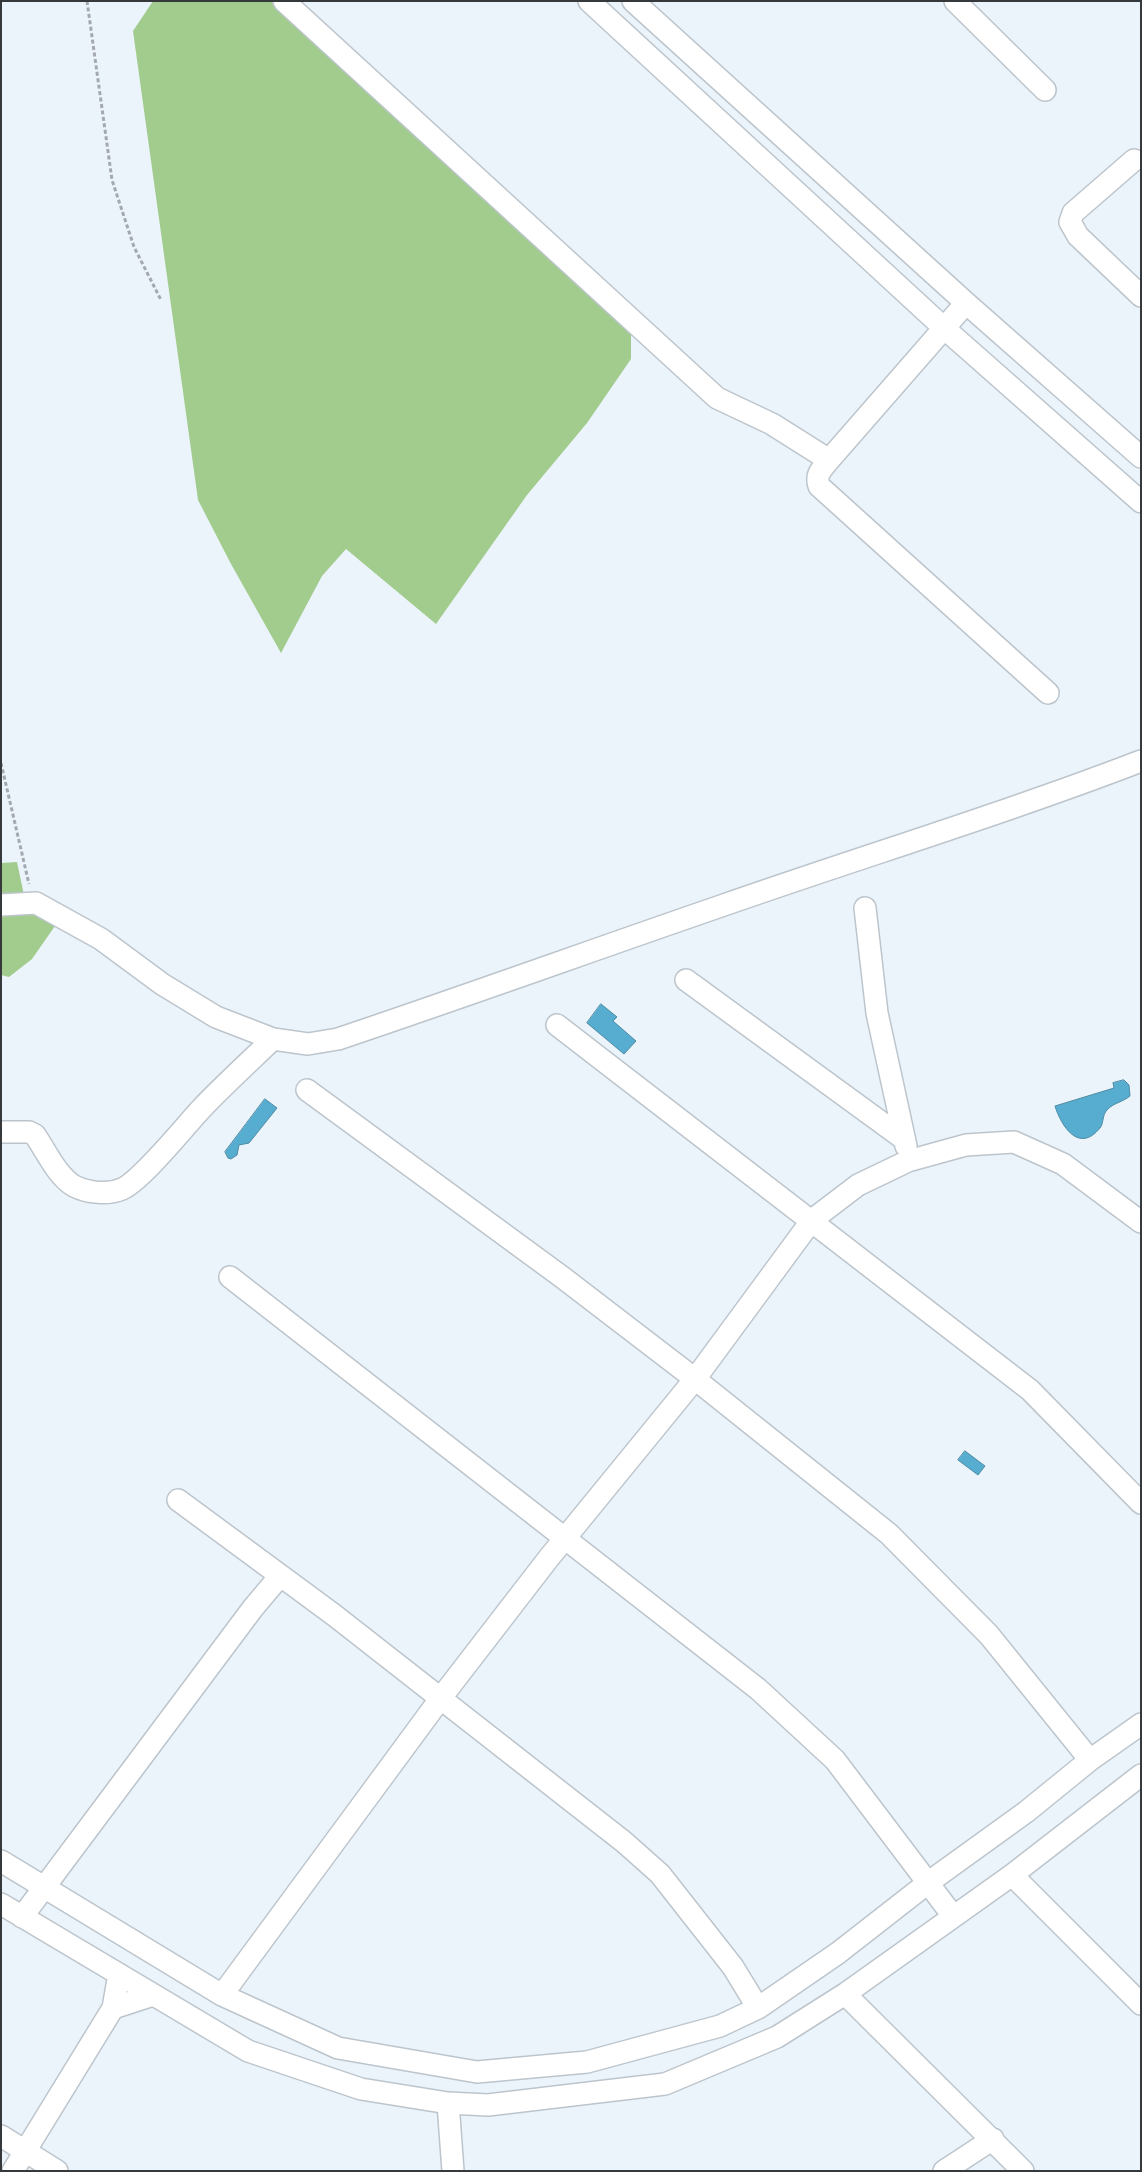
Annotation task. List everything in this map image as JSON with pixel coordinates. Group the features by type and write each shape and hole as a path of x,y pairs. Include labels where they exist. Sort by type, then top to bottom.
{"street":[{"path":"284,1 717,398 772,424 829,460"},
{"path":"589,1 944,328 1141,502"},
{"path":"634,1 966,303 1141,457"},
{"path":"955,1 1045,90"},
{"path":"668,74 689,51"},
{"path":"1134,160 1073,214 1070,222 1078,236 1141,296"},
{"path":"844,236 867,213"},
{"path":"966,303 817,474 818,486 1048,693"},
{"path":"1,904 36,903 101,939 162,984 216,1017 273,1039 308,1044 338,1039 516,979 721,906 1071,788 1141,761"},
{"path":"865,908 877,1012 908,1161"},
{"path":"686,980 904,1139"},
{"path":"557,1025 1030,1390 1141,1502"},
{"path":"1,1132 29,1132 35,1135 62,1176 73,1185 105,1192 123,1189 273,1039"},
{"path":"307,1090 446,1191 695,1379 889,1534 989,1635 1090,1760"},
{"path":"222,1995 440,1699 566,1538 695,1379 812,1220 858,1185 908,1161 966,1144 1014,1142 1063,1164 1141,1222"},
{"path":"230,1277 758,1689 835,1760 953,1916"},
{"path":"178,1500 280,1576 624,1842 660,1874 733,1967 758,2008"},
{"path":"22,1916 253,1608 280,1576"},
{"path":"1,1861 44,1885 222,1995 338,2048 477,2072 587,2062 720,2026 758,2008 838,1953 929,1882 1026,1812 1090,1760 1141,1724"},
{"path":"1,1904 248,2051 361,2089 448,2103 488,2105 665,2084 777,2036 845,1994 1012,1875 1141,1775"},
{"path":"1012,1875 1141,2004"},
{"path":"12,2171 112,2008 118,1974"},
{"path":"845,1994 993,2139 1023,2171"},
{"path":"112,2008 153,1995"},
{"path":"448,2103 453,2171"},
{"path":"1,2136 25,2149 57,2171"},
{"path":"944,2171 993,2139"}],"path":[{"path":"87,1 112,180 134,247 161,300"},
{"path":"1,763 27,880 36,903"}],"green space":[{"path":"153,1 279,1 471,178 631,334 631,359 587,423 527,495 436,624 346,549 322,576 281,653 231,564 198,500 133,31"},
{"path":"17,862 24,895 55,926 32,959 9,977 1,975 1,863"}],"water":[{"path":"601,1004 617,1017 613,1021 636,1041 624,1054 587,1023"},
{"path":"1124,1080 1129,1085 1130,1096 1107,1110 1100,1128 1092,1135 1078,1138 1066,1129 1055,1106 1114,1088 1113,1083"},
{"path":"265,1099 277,1108 249,1143 239,1145 237,1155 231,1159 228,1158 225,1152"},
{"path":"965,1451 985,1466 978,1475 958,1460"}]}
